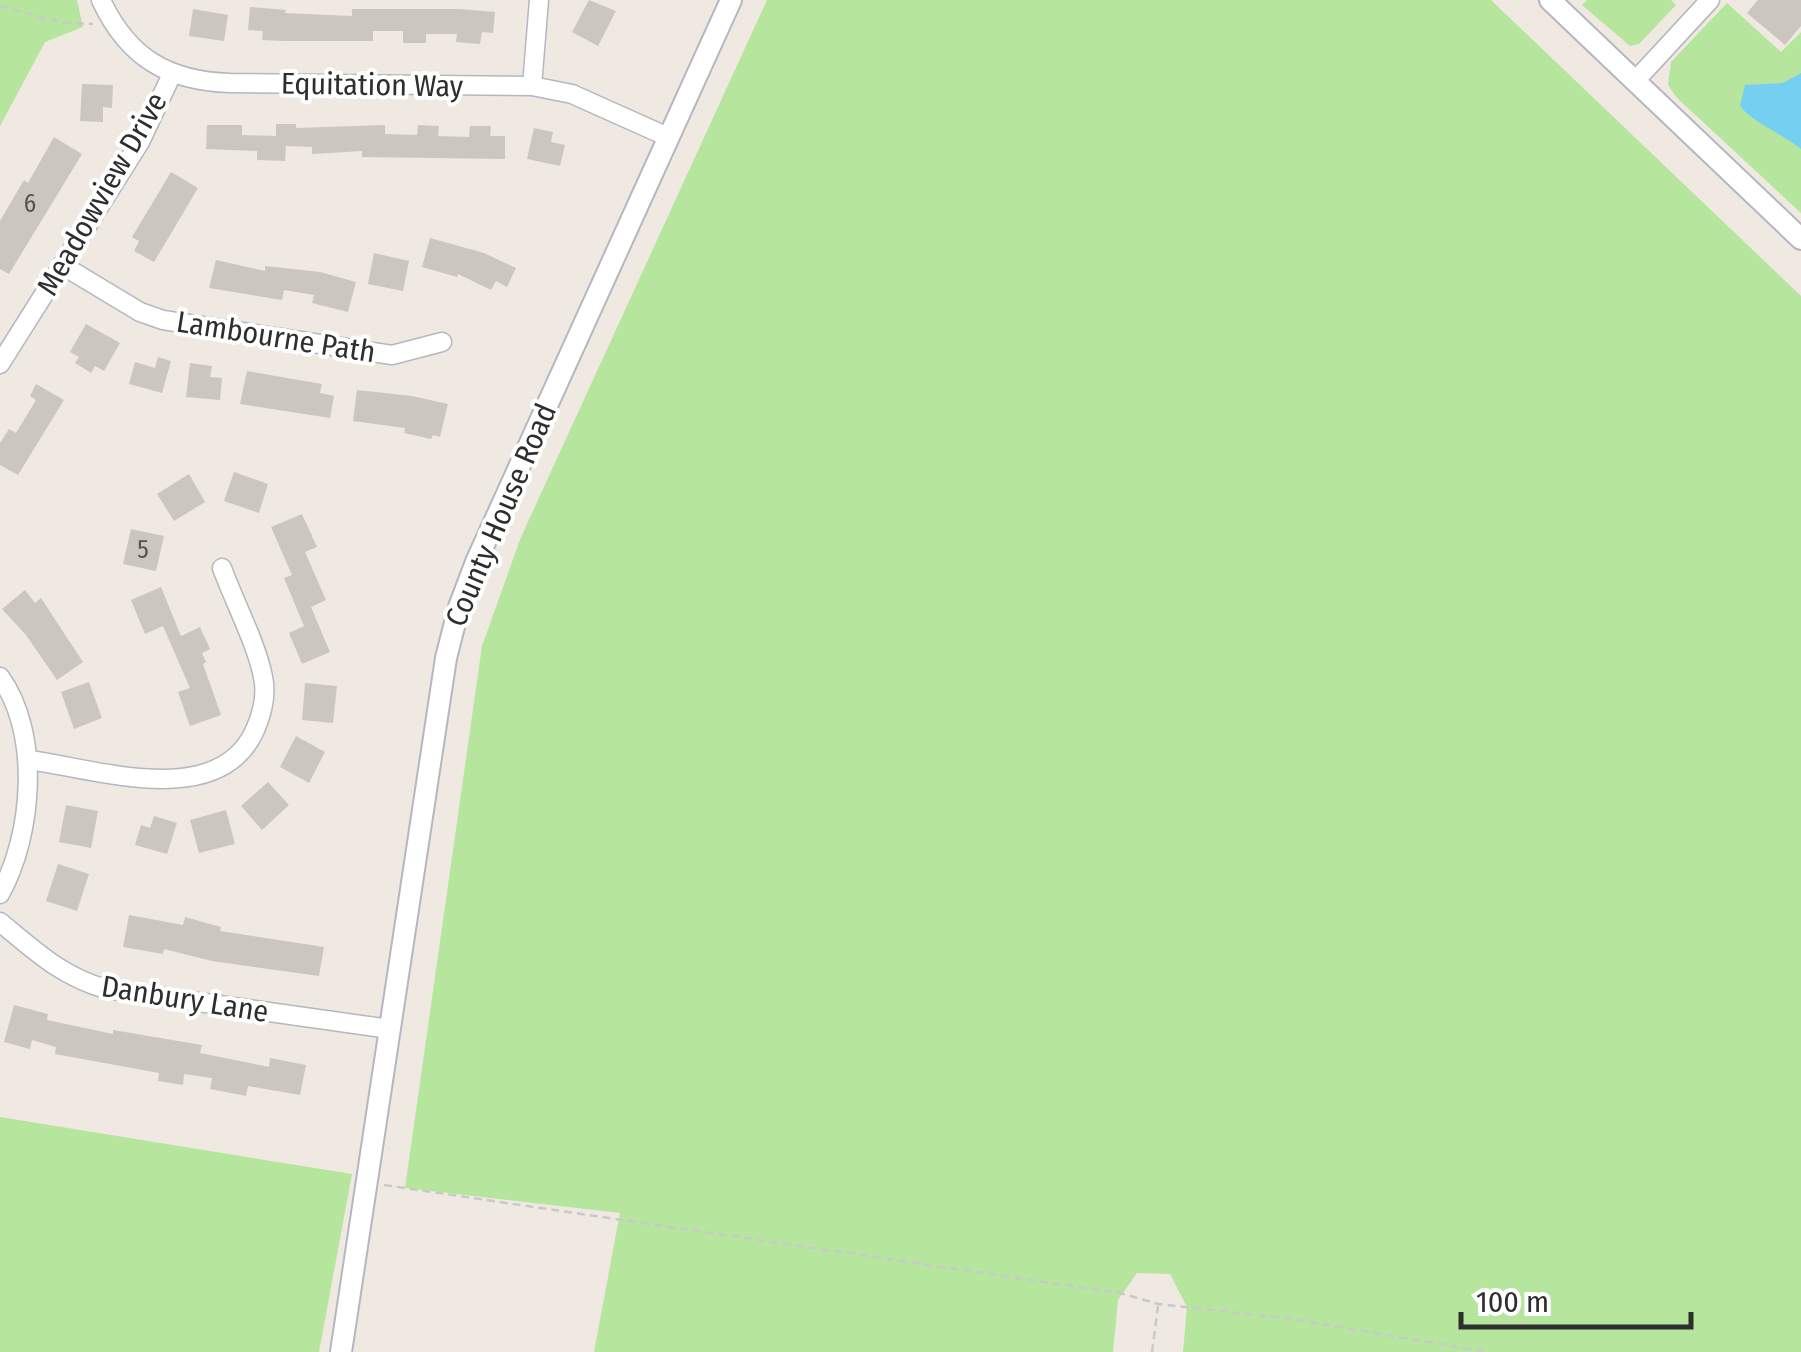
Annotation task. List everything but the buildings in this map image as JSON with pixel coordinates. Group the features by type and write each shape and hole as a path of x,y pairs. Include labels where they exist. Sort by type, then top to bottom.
{"street":[{"name":"Equitation Way","path":"101,0 117,28 140,55 172,74 217,83 532,86 572,94 668,137"},
{"path":"532,86 538,0"},
{"name":"County House Road","path":"342,1352 439,696 458,607 731,0"},
{"path":"1550,0 1801,239"},
{"path":"1636,80 1710,0"},
{"name":"Meadowview Drive","path":"0,364 140,142 172,74"},
{"name":"Lambourne Path","path":"62,265 140,312 163,320 392,355 442,342"},
{"path":"28,760 176,781 207,774 238,756 259,722 264,676 222,568"},
{"path":"0,677 11,692 24,725 28,760 18,843 0,894"},
{"name":"Danbury Lane","path":"0,922 57,970 92,985 390,1029"}],"path":[{"path":"0,6 60,22 92,24"},
{"path":"368,1183 1120,1293 1158,1304 1292,1319 1488,1352"},
{"path":"1152,1352 1158,1304"}],"green space":[{"path":"0,0 77,0 83,27 45,42 0,126"},
{"path":"767,0 1491,0 1801,296 1801,1352 1183,1352 1187,1307 1170,1274 1137,1273 1118,1300 1113,1352 594,1352 620,1213 405,1188 482,646 521,537"},
{"path":"1587,0 1671,0 1676,5 1639,44 1630,46 1582,5"},
{"path":"1727,3 1781,52 1801,32 1801,213 1677,98 1668,85 1671,62"},
{"path":"0,1117 352,1174 319,1352 0,1352"}],"water":[{"path":"1801,73 1801,149 1740,106 1745,85 1783,83"}]}
